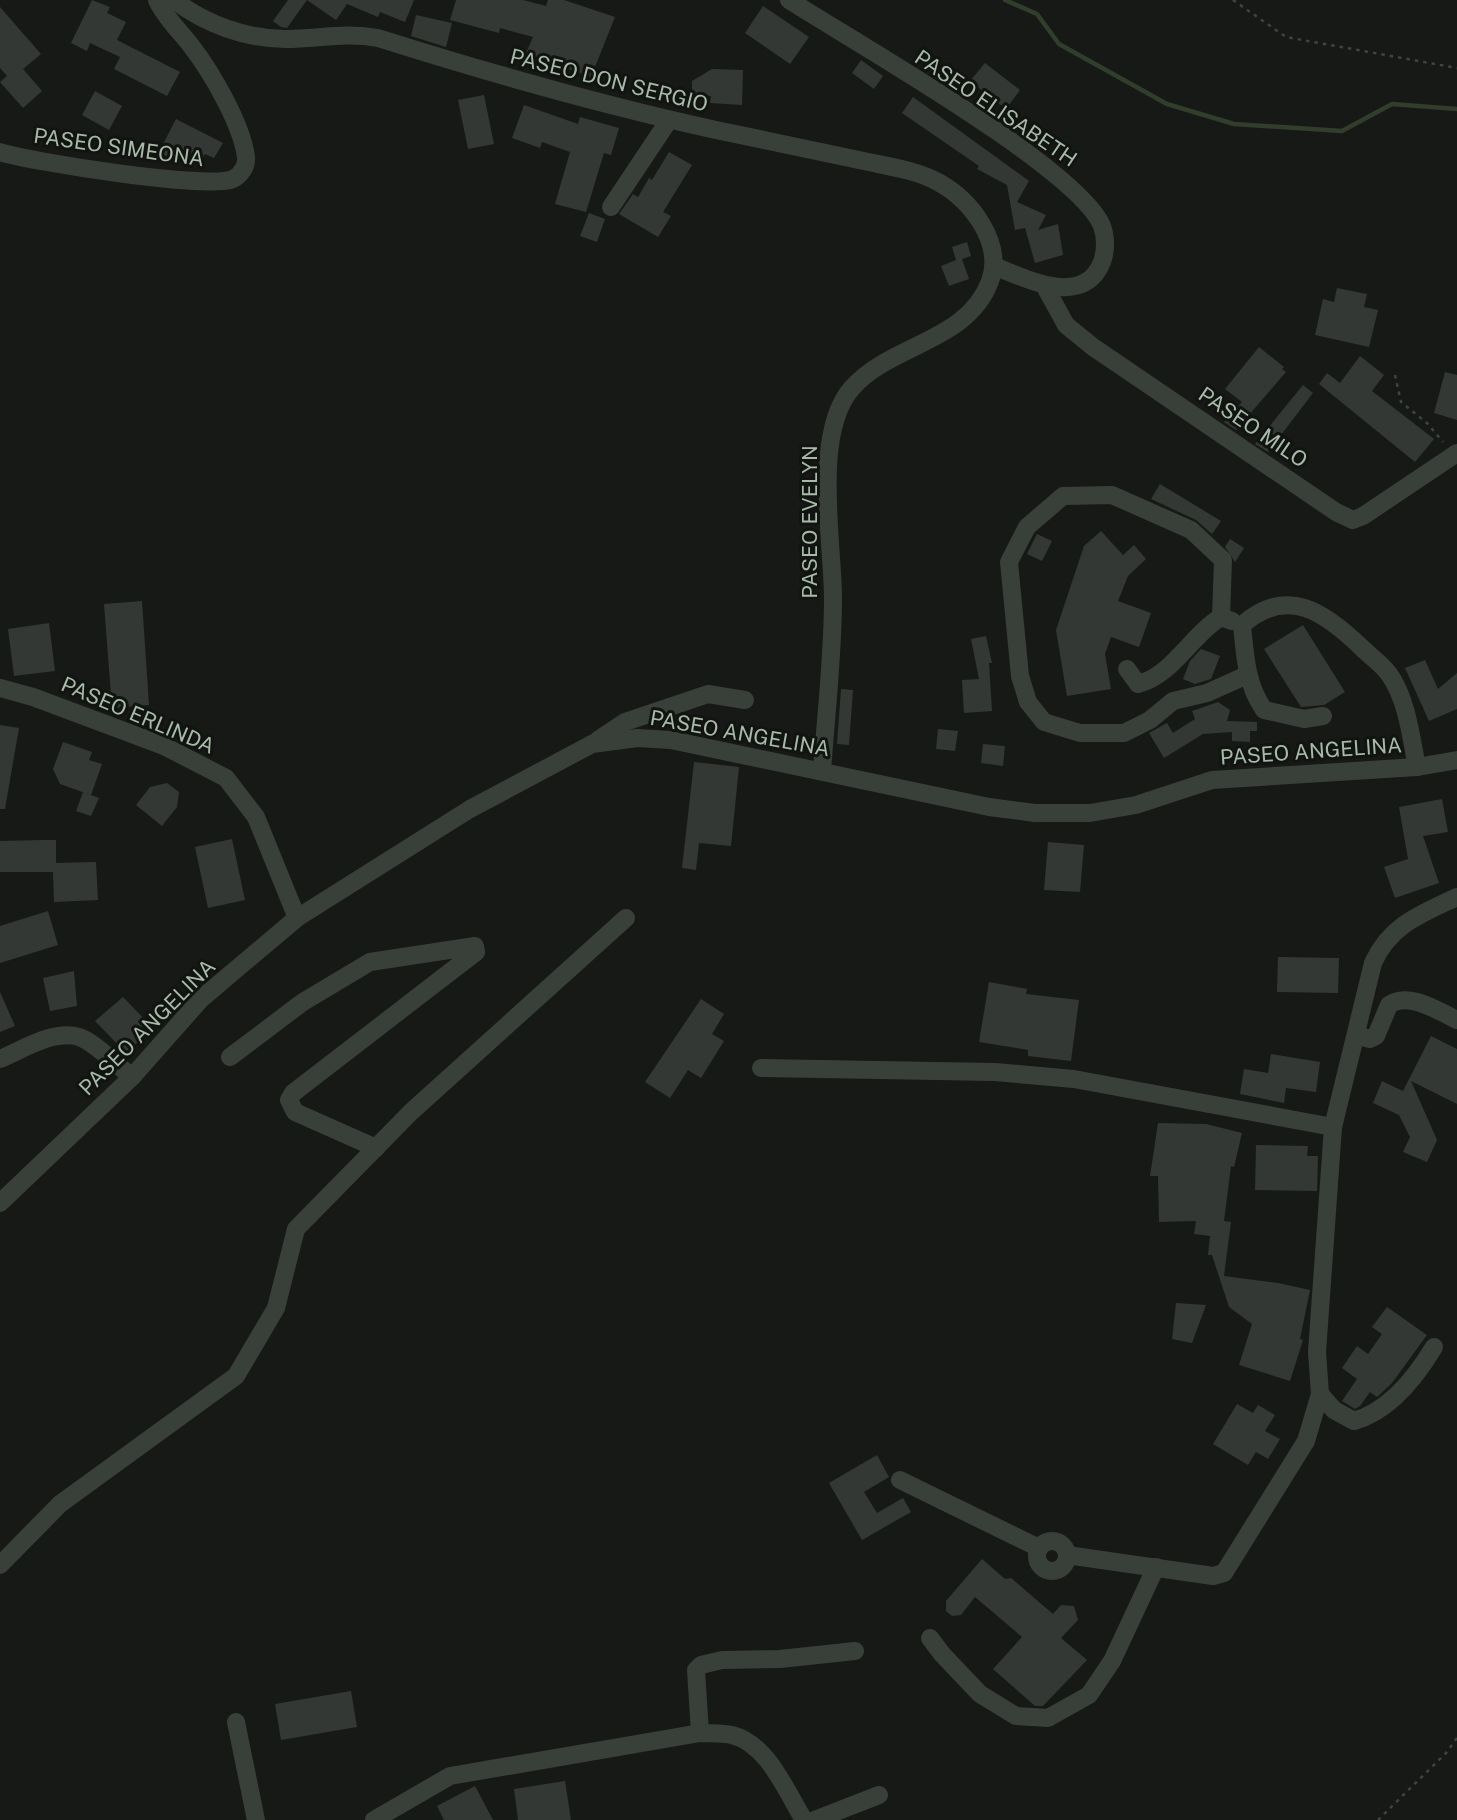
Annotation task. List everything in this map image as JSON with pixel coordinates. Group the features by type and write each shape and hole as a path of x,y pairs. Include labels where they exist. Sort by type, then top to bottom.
{"street":[{"name":"PASEO SIMEONA","path":"0,152 216,183 233,179 242,172 246,162 244,147 212,77 158,0"},
{"name":"PASEO DON SERGIO","path":"174,0 199,18 251,35 286,39 356,34 378,38 512,80 669,120 899,169 931,179 957,195 977,217 989,243 994,266"},
{"name":"PASEO ELISABETH","path":"789,0 1053,172 1083,198 1102,227 1105,253 1100,266 1091,276 1070,288 1044,285 994,266"},
{"path":"611,207 669,120"},
{"name":"PASEO EVELYN","path":"822,771 833,601 829,453 836,415 851,388 863,377 901,353 952,327 967,314 989,284 994,266"},
{"name":"PASEO MILO","path":"1044,285 1066,325 1093,347 1336,512 1353,520 1456,454"},
{"path":"1221,617 1223,560 1191,530 1112,495 1063,496 1027,527 1009,562 1020,676 1028,702 1044,722 1080,733 1125,733 1150,720 1173,701 1207,693 1247,675"},
{"path":"1242,625 1260,609 1285,604 1307,607 1344,631 1390,675 1407,717 1417,767"},
{"path":"1221,617 1242,625"},
{"path":"1128,669 1138,684 1149,681 1162,672 1205,627 1221,617"},
{"path":"1242,625 1247,675 1264,709 1304,719 1324,716"},
{"name":"PASEO ERLINDA","path":"0,688 33,696 164,746 226,779 256,817 298,918"},
{"path":"592,744 625,722 708,694 745,700"},
{"name":"PASEO ANGELINA","path":"0,1203 132,1077 201,999 298,918 470,808 592,744 637,738 671,740 989,807 1035,813 1077,813 1136,805 1212,780 1417,767 1457,760"},
{"path":"1068,1555 1213,1577 1224,1573 1306,1441 1320,1394 1317,1352 1333,1127 1373,963 1383,942 1401,926 1457,897"},
{"path":"0,1565 60,1504 236,1376 276,1308 296,1229 411,1112 626,918"},
{"path":"230,1057 303,1002 370,962 475,946 477,952 293,1093 289,1100 295,1112 376,1148"},
{"path":"1356,1035 1370,1039 1376,1036 1389,1005 1400,999 1417,1002 1457,1020"},
{"path":"0,1059 43,1040 64,1036 80,1037 132,1077"},
{"path":"761,1069 995,1072 1074,1079 1333,1127"},
{"path":"1320,1394 1334,1410 1354,1421 1367,1417 1416,1378 1434,1347"},
{"path":"900,1479 1039,1548"},
{"path":"1055,1541 1063,1546 1068,1555 1065,1564 1058,1570 1048,1571 1040,1566 1036,1558 1039,1548 1046,1542 1055,1541"},
{"path":"930,1638 980,1693 1016,1716 1048,1718 1089,1695 1112,1661 1156,1567"},
{"path":"700,1733 696,1671 701,1665 722,1660 780,1659 855,1651"},
{"path":"236,1722 256,1820"},
{"path":"374,1820 450,1776 700,1733 732,1735 750,1743 763,1754 804,1820"},
{"path":"815,1820 879,1795"}],"path":[{"path":"1233,0 1286,37 1457,68"},
{"path":"1395,375 1401,402 1427,423 1456,454"},
{"path":"1378,1820 1446,1753 1457,1738"}],"building":[{"path":"92,0 110,7 107,13 126,22 117,40 180,72 167,96 114,69 120,57 90,43 87,51 71,43"},
{"path":"288,0 307,0 287,28 273,21"},
{"path":"307,0 414,0 405,22 380,12 378,17 347,4 336,20"},
{"path":"456,0 523,0 546,6 548,0 564,0 615,17 591,77 526,53 533,37 500,28 499,33 450,20"},
{"path":"763,6 809,37 790,64 745,33"},
{"path":"0,7 41,54 23,69 42,91 23,108 0,82 7,76 0,68"},
{"path":"416,15 452,23 446,47 411,36"},
{"path":"861,60 883,76 874,89 852,73"},
{"path":"985,63 1020,90 1006,109 970,81"},
{"path":"712,69 743,70 742,105 710,103 711,96 692,95 692,81"},
{"path":"95,91 122,106 109,130 82,115"},
{"path":"484,95 494,144 468,149 458,100"},
{"path":"913,97 1029,181 1017,202 1046,215 1038,230 1058,224 1063,255 1035,263 1025,228 1015,230 1007,185 977,169 979,166 902,113"},
{"path":"524,105 578,124 580,117 619,128 611,155 604,153 586,212 555,204 570,152 542,142 540,148 512,138"},
{"path":"176,119 223,143 214,158 205,154 201,161 190,156 187,161 178,156 175,161 159,152"},
{"path":"669,152 692,165 663,212 671,216 658,237 619,214 633,194 638,197 649,178 652,180"},
{"path":"589,213 605,219 597,242 580,236"},
{"path":"967,242 971,256 962,259 969,279 949,286 941,266 956,260 952,247"},
{"path":"1337,288 1367,294 1364,307 1378,310 1369,347 1315,335 1323,299 1334,302"},
{"path":"1259,347 1284,367 1282,369 1286,372 1236,430 1224,422 1242,402 1225,389"},
{"path":"1360,356 1384,375 1372,391 1434,439 1415,462 1319,384 1327,373 1340,383"},
{"path":"1445,372 1457,375 1457,420 1434,413"},
{"path":"1303,385 1313,393 1268,452 1255,444"},
{"path":"1160,484 1221,521 1212,534 1196,520 1151,499"},
{"path":"1101,531 1123,555 1134,545 1146,559 1128,576 1118,601 1151,613 1139,647 1111,637 1105,654 1111,689 1067,696 1056,630 1084,546"},
{"path":"1037,534 1052,541 1042,561 1027,554"},
{"path":"1230,539 1244,548 1235,562 1225,547"},
{"path":"142,601 149,705 112,708 104,604"},
{"path":"49,623 55,671 14,676 8,629"},
{"path":"1303,625 1345,692 1324,705 1301,707 1264,649"},
{"path":"986,636 992,663 989,663 992,711 964,713 962,680 979,679 971,639"},
{"path":"1201,649 1220,656 1211,679 1195,684 1183,679 1190,661"},
{"path":"1425,660 1438,689 1457,673 1457,709 1429,721 1405,668"},
{"path":"841,689 853,690 849,745 837,744"},
{"path":"1218,702 1230,710 1227,721 1257,722 1257,731 1250,731 1250,742 1232,741 1232,732 1203,734 1164,758 1149,733 1167,723 1173,733 1195,719 1192,711"},
{"path":"0,725 19,728 5,809 0,809"},
{"path":"938,729 958,731 955,751 936,749"},
{"path":"63,742 92,752 89,760 102,764 91,795 60,784 53,769"},
{"path":"983,744 1005,746 1003,766 981,763"},
{"path":"694,762 739,767 731,846 699,843 696,870 682,868"},
{"path":"167,783 179,792 177,807 162,826 136,805 150,787"},
{"path":"83,792 99,798 91,816 76,811"},
{"path":"1442,799 1448,832 1423,836 1439,883 1395,898 1384,867 1408,859 1399,807"},
{"path":"232,839 245,900 208,908 195,847"},
{"path":"56,840 56,863 96,862 98,900 54,902 53,872 0,872 0,841"},
{"path":"1048,842 1084,845 1080,892 1044,890"},
{"path":"48,911 58,945 0,963 0,926"},
{"path":"1278,957 1339,958 1338,993 1277,992"},
{"path":"74,971 77,1006 50,1011 43,978"},
{"path":"989,982 1027,989 1026,994 1079,1000 1071,1061 1028,1056 1028,1050 979,1042"},
{"path":"0,992 15,1026 0,1032"},
{"path":"123,997 153,1028 126,1053 95,1021"},
{"path":"701,999 724,1014 712,1034 724,1041 701,1078 688,1070 670,1098 645,1082"},
{"path":"1431,1036 1457,1049 1457,1104 1411,1081 1437,1140 1427,1162 1403,1152 1410,1137 1399,1115 1373,1103 1382,1081 1403,1091"},
{"path":"1271,1054 1320,1062 1316,1092 1286,1088 1284,1103 1240,1094 1244,1069 1268,1073"},
{"path":"1158,1123 1206,1124 1242,1133 1234,1167 1231,1166 1224,1221 1231,1222 1224,1276 1310,1290 1300,1339 1303,1340 1290,1381 1239,1365 1252,1324 1229,1307 1212,1255 1208,1255 1210,1236 1194,1234 1196,1221 1159,1222 1158,1176 1150,1176"},
{"path":"1256,1145 1308,1146 1307,1156 1318,1156 1317,1191 1255,1190"},
{"path":"1176,1303 1206,1305 1192,1343 1172,1339"},
{"path":"1387,1307 1427,1335 1392,1383 1377,1397 1370,1392 1355,1409 1342,1401 1357,1379 1342,1368 1357,1346 1368,1354 1382,1334 1372,1327"},
{"path":"1237,1404 1253,1413 1258,1405 1275,1415 1265,1431 1280,1439 1268,1459 1256,1452 1248,1465 1213,1444"},
{"path":"877,1455 889,1477 864,1492 877,1513 903,1498 911,1512 862,1540 829,1483"},
{"path":"982,1559 1005,1579 1011,1578 1053,1614 1061,1605 1074,1606 1078,1620 1061,1638 1087,1660 1043,1706 1035,1706 993,1669 1022,1637 975,1597 961,1615 952,1616 946,1611 946,1601"},
{"path":"351,1691 357,1727 281,1740 275,1704"},
{"path":"565,1781 571,1820 518,1820 514,1789"},
{"path":"475,1786 493,1820 444,1820 437,1806"}],"waterway":[{"path":"1005,0 1037,14 1059,44 1167,104 1234,124 1342,131 1392,104 1457,109"}]}
